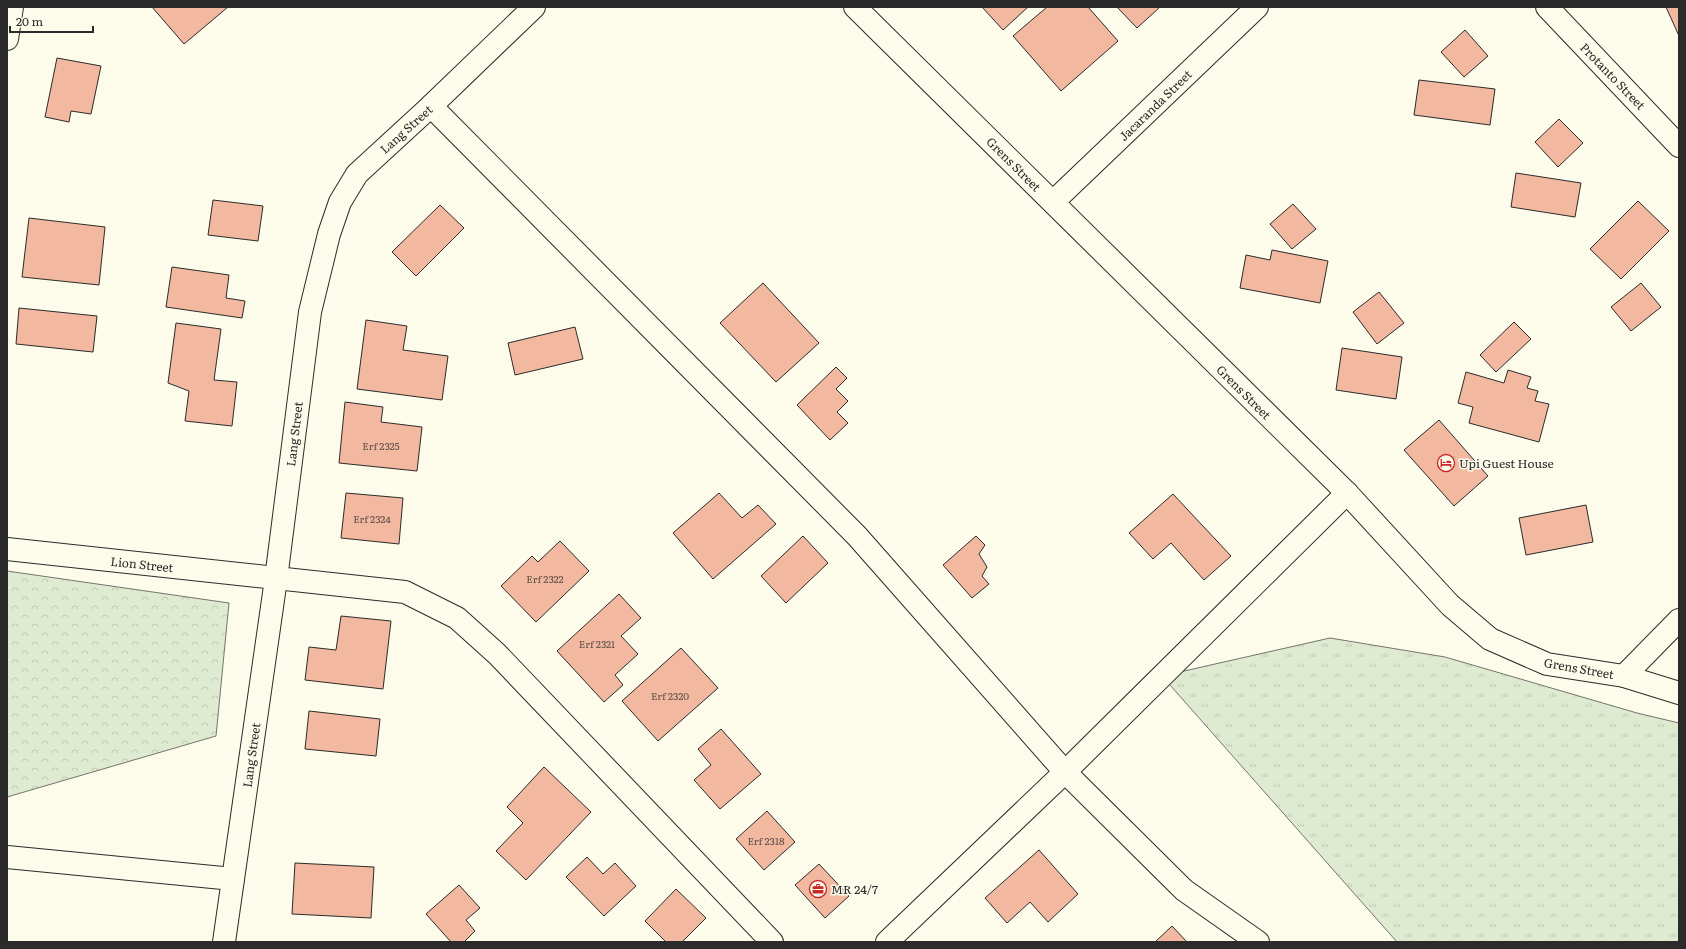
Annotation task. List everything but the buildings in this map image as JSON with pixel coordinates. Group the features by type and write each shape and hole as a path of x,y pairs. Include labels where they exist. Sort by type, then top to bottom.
{"street":[{"path":"7,39 12,7"},
{"name":"Lang Street","path":"224,942 276,578 310,312 329,234 340,202 357,174 431,106 534,7"},
{"name":"Grens Street","path":"855,7 1347,493 1450,604 1490,639 1547,664 1624,676 1679,693"},
{"name":"Jacaranda Street","path":"1053,202 1257,7"},
{"name":"Protanto Street","path":"1547,7 1677,141"},
{"path":"431,106 857,536 1065,772 1184,890 1258,942"},
{"path":"887,942 1065,772 1347,493"},
{"name":"Lion Street","path":"7,549 405,592 457,618 497,654 772,942"},
{"path":"1624,676 1679,620"},
{"path":"7,857 233,879"}],"green space":[{"path":"7,571 229,603 216,736 7,797"},
{"path":"1330,638 1445,657 1637,713 1679,723 1679,942 1397,942 1162,676"}],"place":[{"name":"Upi Guest House","path":"1446,463"},
{"name":"MR 24/7","path":"818,889"}]}
